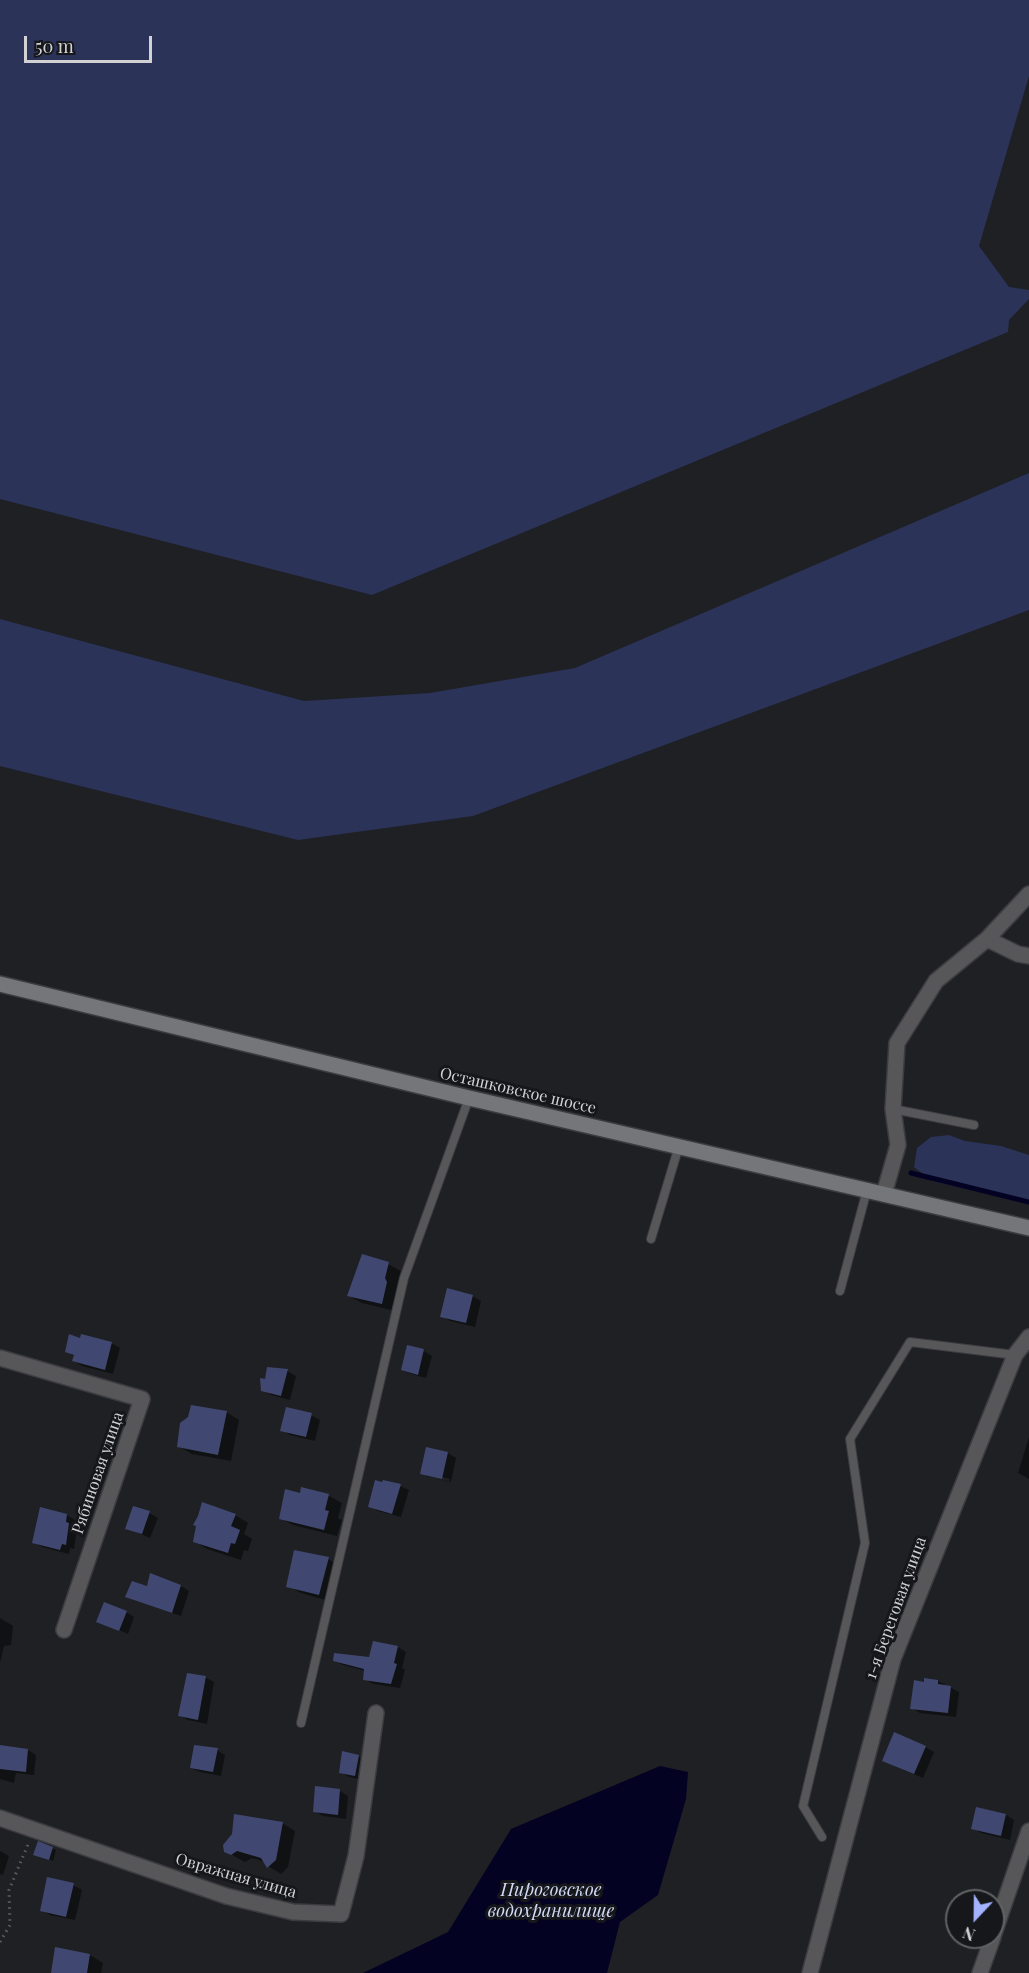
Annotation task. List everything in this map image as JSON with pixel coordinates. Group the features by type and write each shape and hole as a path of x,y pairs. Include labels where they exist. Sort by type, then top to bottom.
{"main road":[{"name":"Осташковское шоссе","path":"0,984 469,1098 1029,1228"}],"street":[{"path":"884,1194 898,1145 892,1109 897,1043 936,981 987,939 1029,894"},
{"path":"987,939 1018,954 1029,956"},
{"name":"1-я Береговая улица","path":"810,1973 893,1659 1015,1355 1029,1337"},
{"name":"Рябиновая улица","path":"0,1358 141,1399 64,1630"},
{"name":"Овражная улица","path":"0,1818 226,1896 293,1912 341,1914 356,1856 376,1713"},
{"path":"1005,1901 1029,1831"},
{"path":"980,1973 988,1949"}],"lane":[{"path":"302,1722 404,1278 469,1098"},
{"path":"892,1109 974,1125"},
{"path":"651,1239 679,1146"},
{"path":"840,1291 867,1190"},
{"path":"822,1838 803,1806 865,1543 849,1439 910,1342 1015,1355"}],"path":[{"path":"0,1942 10,1925 9,1890 34,1830"}],"shaded area":[{"path":"0,0 1029,0 1029,76 979,246 1009,287 1029,290 1029,299 1009,320 1008,332 372,595 0,499"},
{"path":"1029,473 1029,610 473,816 298,840 0,766 0,619 304,701 430,693 575,668"},
{"path":"949,1135 965,1141 1001,1146 1029,1155 1029,1204 932,1181 914,1167 917,1148 931,1137"}],"water":[{"name":"Пироговское водохранилище","path":"660,1766 688,1772 686,1799 658,1895 620,1922 607,1973 363,1973 448,1932 511,1829"}],"building":[{"path":"362,1254 389,1262 382,1304 347,1296"},
{"path":"447,1288 473,1295 466,1323 440,1317"},
{"path":"69,1334 80,1338 81,1334 112,1342 105,1370 72,1361 74,1355 65,1352"},
{"path":"407,1345 424,1349 418,1375 401,1370"},
{"path":"267,1367 288,1369 281,1396 261,1391 260,1378 265,1379"},
{"path":"191,1405 227,1411 218,1455 177,1447 180,1423 188,1417"},
{"path":"286,1407 312,1413 306,1437 280,1431"},
{"path":"426,1447 448,1452 442,1479 420,1474"},
{"path":"375,1480 401,1484 392,1514 368,1507"},
{"path":"301,1487 329,1494 325,1510 329,1511 324,1530 279,1519 285,1489 300,1493"},
{"path":"202,1502 236,1514 231,1526 240,1530 235,1544 231,1543 228,1553 193,1542 196,1526 193,1525"},
{"path":"133,1506 150,1511 142,1534 125,1529"},
{"path":"40,1507 67,1514 66,1522 69,1523 66,1545 62,1544 60,1550 32,1543"},
{"path":"294,1550 329,1557 319,1595 286,1587"},
{"path":"150,1573 181,1585 172,1613 125,1597 132,1581 147,1586"},
{"path":"104,1602 127,1611 119,1631 96,1622"},
{"path":"373,1641 398,1646 394,1663 397,1664 391,1684 363,1680 364,1669 333,1661 334,1653 369,1657"},
{"path":"187,1673 206,1676 198,1720 178,1716"},
{"path":"924,1678 938,1680 938,1684 951,1686 948,1713 910,1709 914,1680 924,1682"},
{"path":"894,1732 926,1746 914,1774 882,1761"},
{"path":"0,1745 28,1749 26,1772 0,1769"},
{"path":"194,1745 218,1748 213,1772 190,1768"},
{"path":"342,1751 359,1755 355,1776 339,1773"},
{"path":"315,1786 340,1789 338,1815 313,1812"},
{"path":"976,1807 1006,1814 1001,1836 971,1829"},
{"path":"234,1814 283,1822 276,1860 267,1868 261,1858 237,1851 231,1855 224,1852 223,1845 232,1834"},
{"path":"38,1841 53,1847 49,1860 33,1855"},
{"path":"47,1877 74,1883 66,1917 40,1911"},
{"path":"55,1947 90,1954 87,1973 51,1973"}],"waterway":[{"path":"911,1173 1029,1202"}]}
